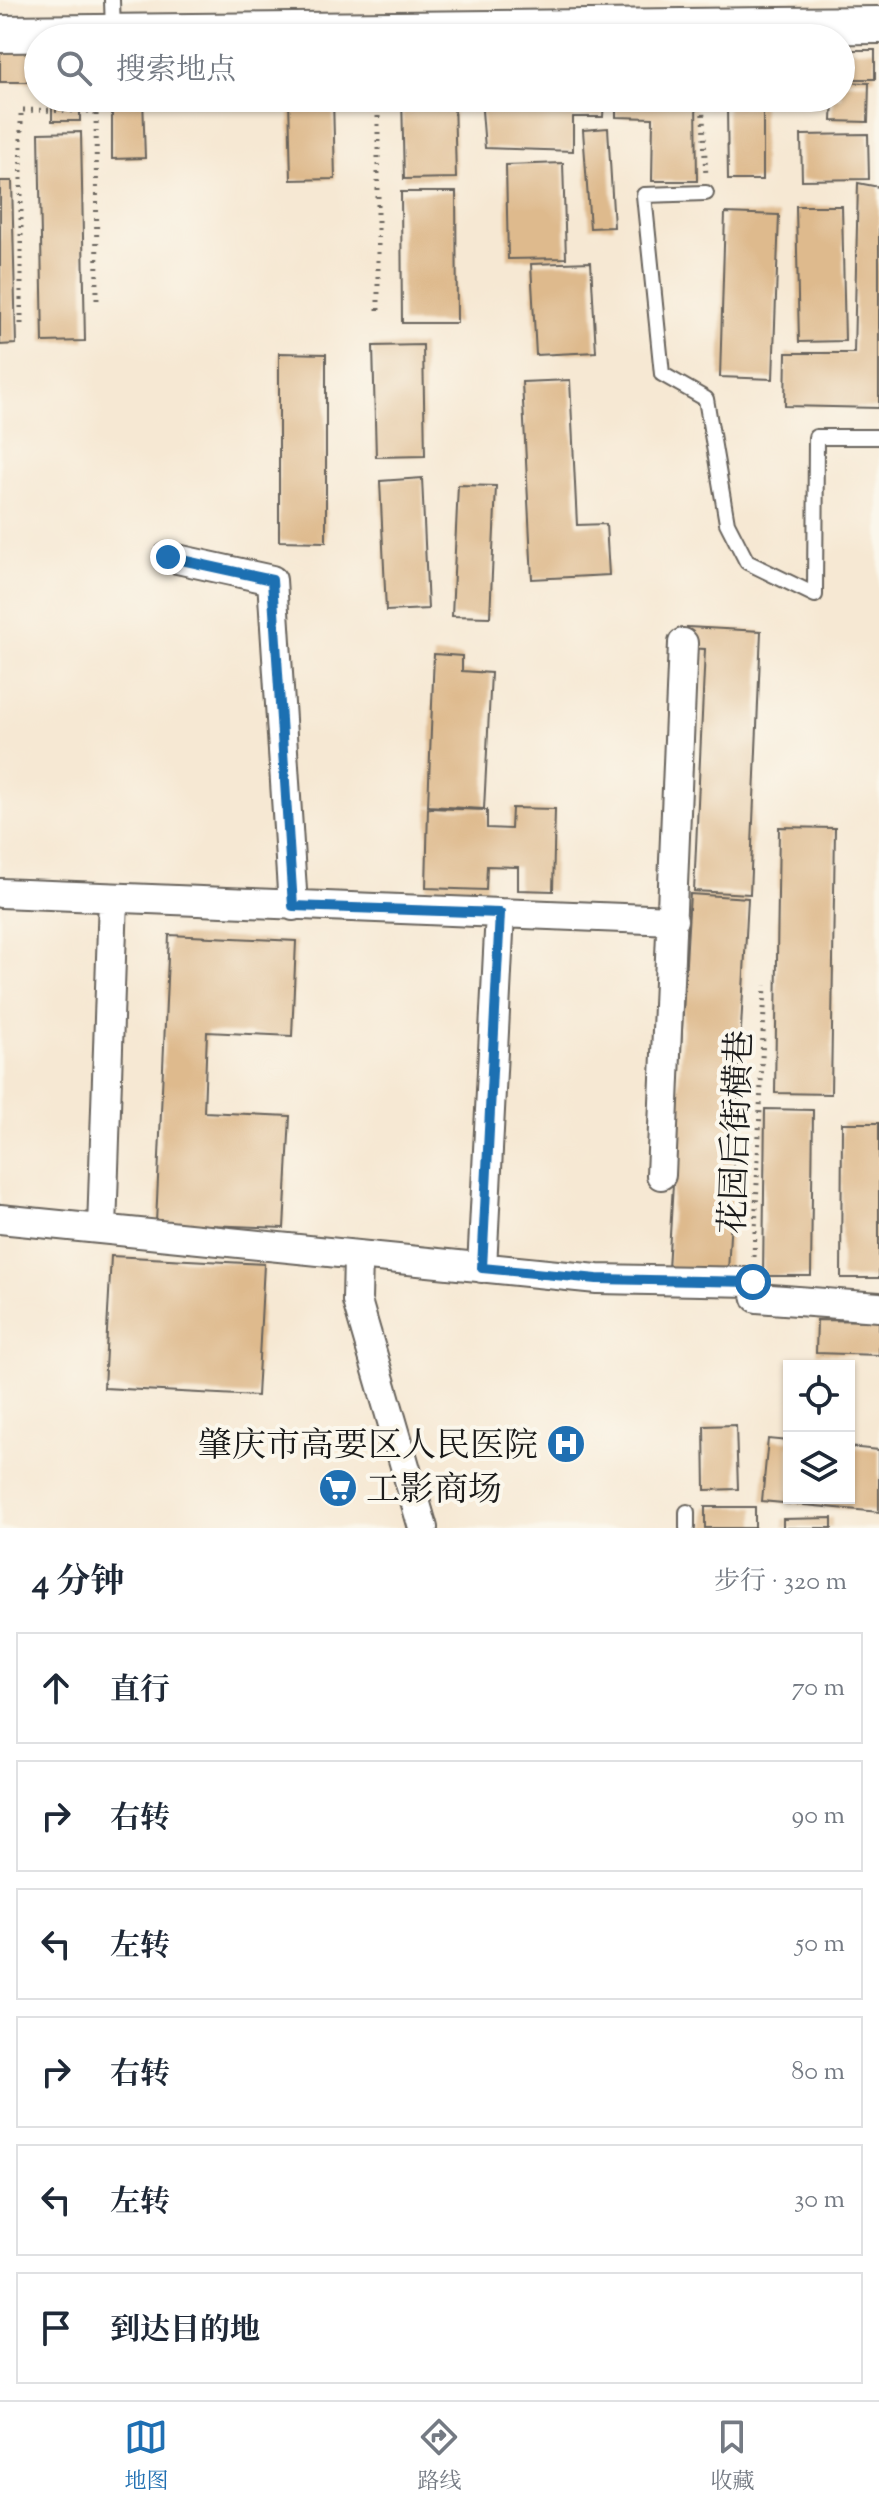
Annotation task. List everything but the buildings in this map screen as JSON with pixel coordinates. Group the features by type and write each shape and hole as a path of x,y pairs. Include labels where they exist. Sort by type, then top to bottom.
{"street":[{"path":"63,24 113,16 794,24"},
{"path":"855,25 879,25"},
{"path":"0,34 24,30"},
{"path":"168,557 272,580 293,906"},
{"path":"661,1175 683,643"},
{"path":"0,893 673,920"},
{"path":"102,1229 113,898"},
{"path":"482,1268 500,913"},
{"path":"0,1219 597,1279 753,1282 757,1298 879,1307"},
{"path":"358,1256 357,1301 423,1528"}],"lane":[{"path":"706,193 644,195 662,374 706,399 727,523 747,562 815,595 816,437 879,437"},
{"path":"687,1512 687,1528"}],"path":[{"path":"21,324 21,110 24,110"},
{"path":"96,112 97,304"},
{"path":"378,112 378,310"},
{"path":"703,112 706,193"},
{"name":"花园后街横巷","path":"753,1282 765,985"}],"place":[{"name":"肇庆市高要区人民医院","path":"566,1444"},
{"name":"工影商场","path":"338,1488"}],"route":[{"path":"168,557 272,580 293,906 500,913 482,1268 597,1279 753,1282"}]}
